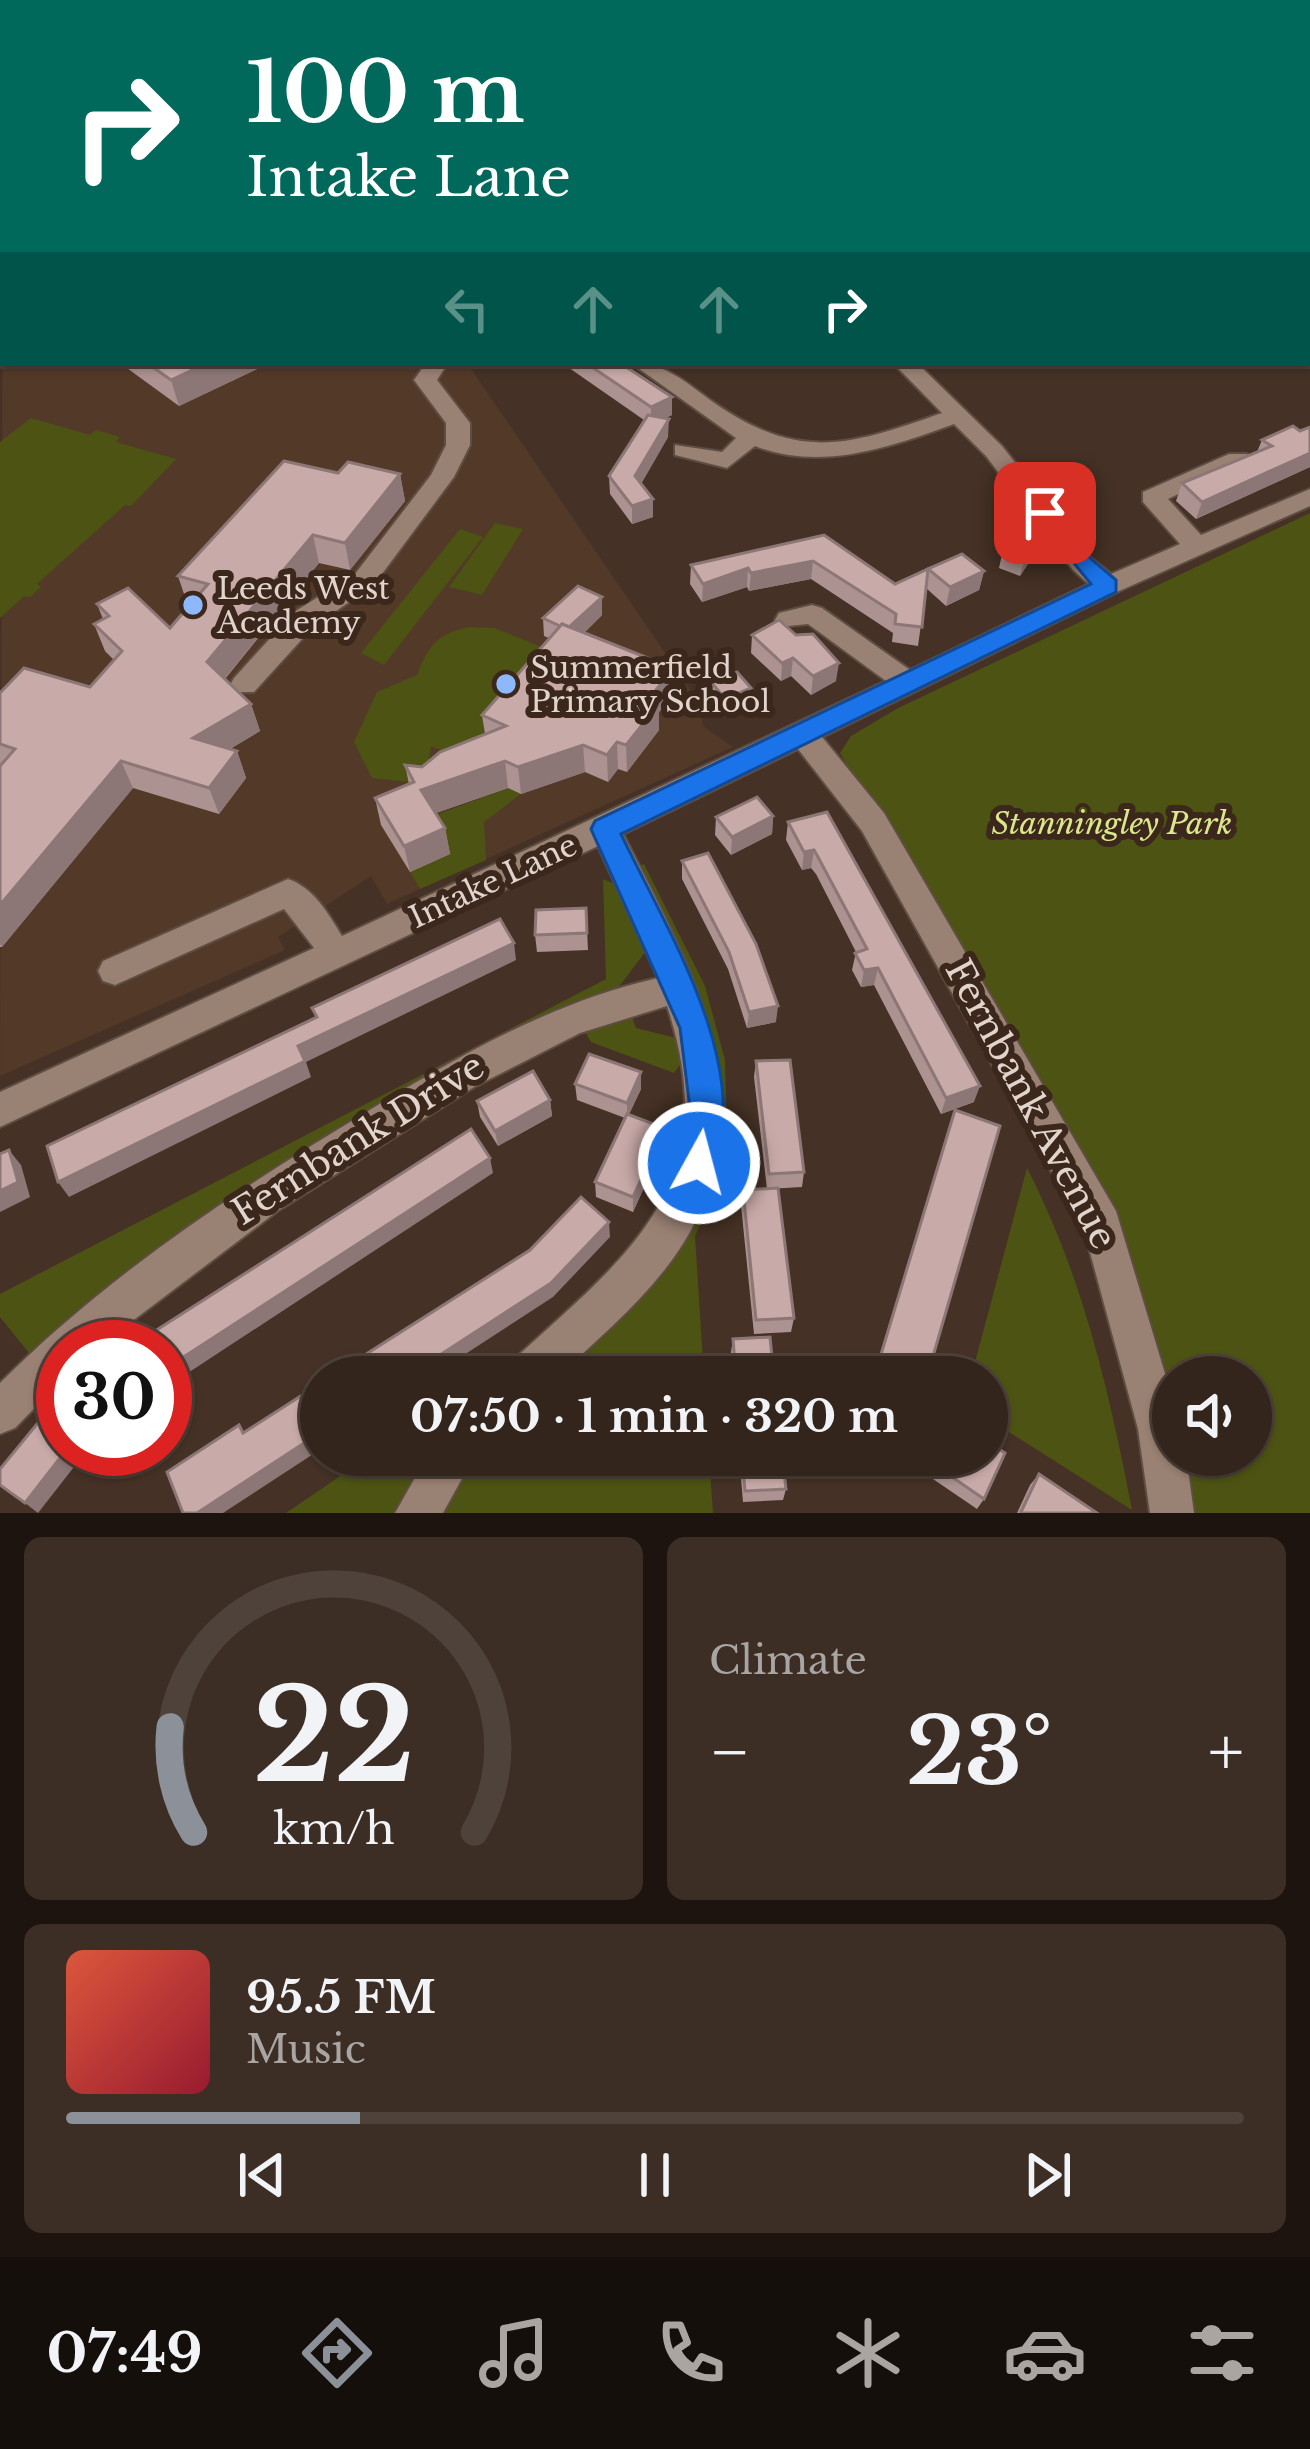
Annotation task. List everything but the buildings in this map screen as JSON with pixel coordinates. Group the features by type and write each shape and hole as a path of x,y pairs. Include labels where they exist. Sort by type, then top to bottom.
{"street":[{"path":"244,685 290,631 364,580 442,477 459,433 454,414 425,380 435,366"},
{"path":"646,366 751,436 782,447 827,451 958,415"},
{"path":"907,366 1022,482 1082,564 1108,586"},
{"path":"727,461 751,436"},
{"path":"683,450 727,461 744,483"},
{"path":"1197,547 1152,497 1238,459"},
{"name":"Intake Lane","path":"0,1110 605,829 1108,586 1310,497"},
{"path":"789,620 812,614 907,682"},
{"name":"Fernbank Avenue","path":"802,734 873,822 1102,1224 1160,1429 1172,1513"},
{"path":"549,1356 627,1283 663,1240 685,1202 699,1163 707,1109 704,1060 682,988 605,829"},
{"path":"115,970 288,892 312,915 336,955"},
{"name":"Fernbank Drive","path":"97,1320 166,1262 265,1192 502,1050 629,998 682,988"},
{"name":"Fernbank Drive","path":"0,1413 36,1376"},
{"path":"418,1513 440,1476"}],"shaded area":[{"name":"Leeds West Academy","path":"2,366 469,366 700,704 703,726 733,747 387,904 371,876 278,937 285,950 0,1076"}],"green space":[{"path":"31,418 90,435 96,430 120,437 116,442 176,459 131,506 125,505 37,584 41,587 30,597 24,596 0,618 0,442"},
{"name":"Stanningley Park","path":"1310,513 1310,1513 1192,1513 1186,1476 1272,1476 1272,1356 1159,1356 1106,1202 840,753 851,736 898,708"},
{"path":"495,523 523,529 482,595 449,587"},
{"path":"460,529 483,537 384,665 361,653"},
{"path":"470,627 494,628 547,649 475,749 461,743 452,755 431,746 425,784 372,778 354,742 377,692 417,675 435,642"},
{"path":"508,788 521,794 484,822 486,860 420,889 410,872 450,854 428,818"},
{"path":"644,864 705,986 725,1060 727,1136 712,1201 695,1236 703,1356 569,1356 640,1290 715,1059 708,1019 689,973 635,868"},
{"path":"603,879 617,885 646,951 612,996 94,1320 36,1320 33,1358 0,1317 0,1294 606,979"},
{"path":"630,1012 636,1028 680,1039 684,1059 674,1073 591,1042 583,1028"},
{"path":"1027,1168 1079,1292 1132,1510 1008,1431 1008,1356 977,1356"},
{"path":"340,1476 415,1476 396,1513 286,1513"},
{"path":"464,1476 710,1476 713,1513 442,1513"}],"place":[{"name":"Leeds West Academy","path":"193,605"},
{"name":"Summerfield Primary School","path":"506,684"}],"route":[{"path":"699,1163 707,1109 704,1060 696,1028 682,988 605,829 1108,586 1082,564 1045,513"}]}
